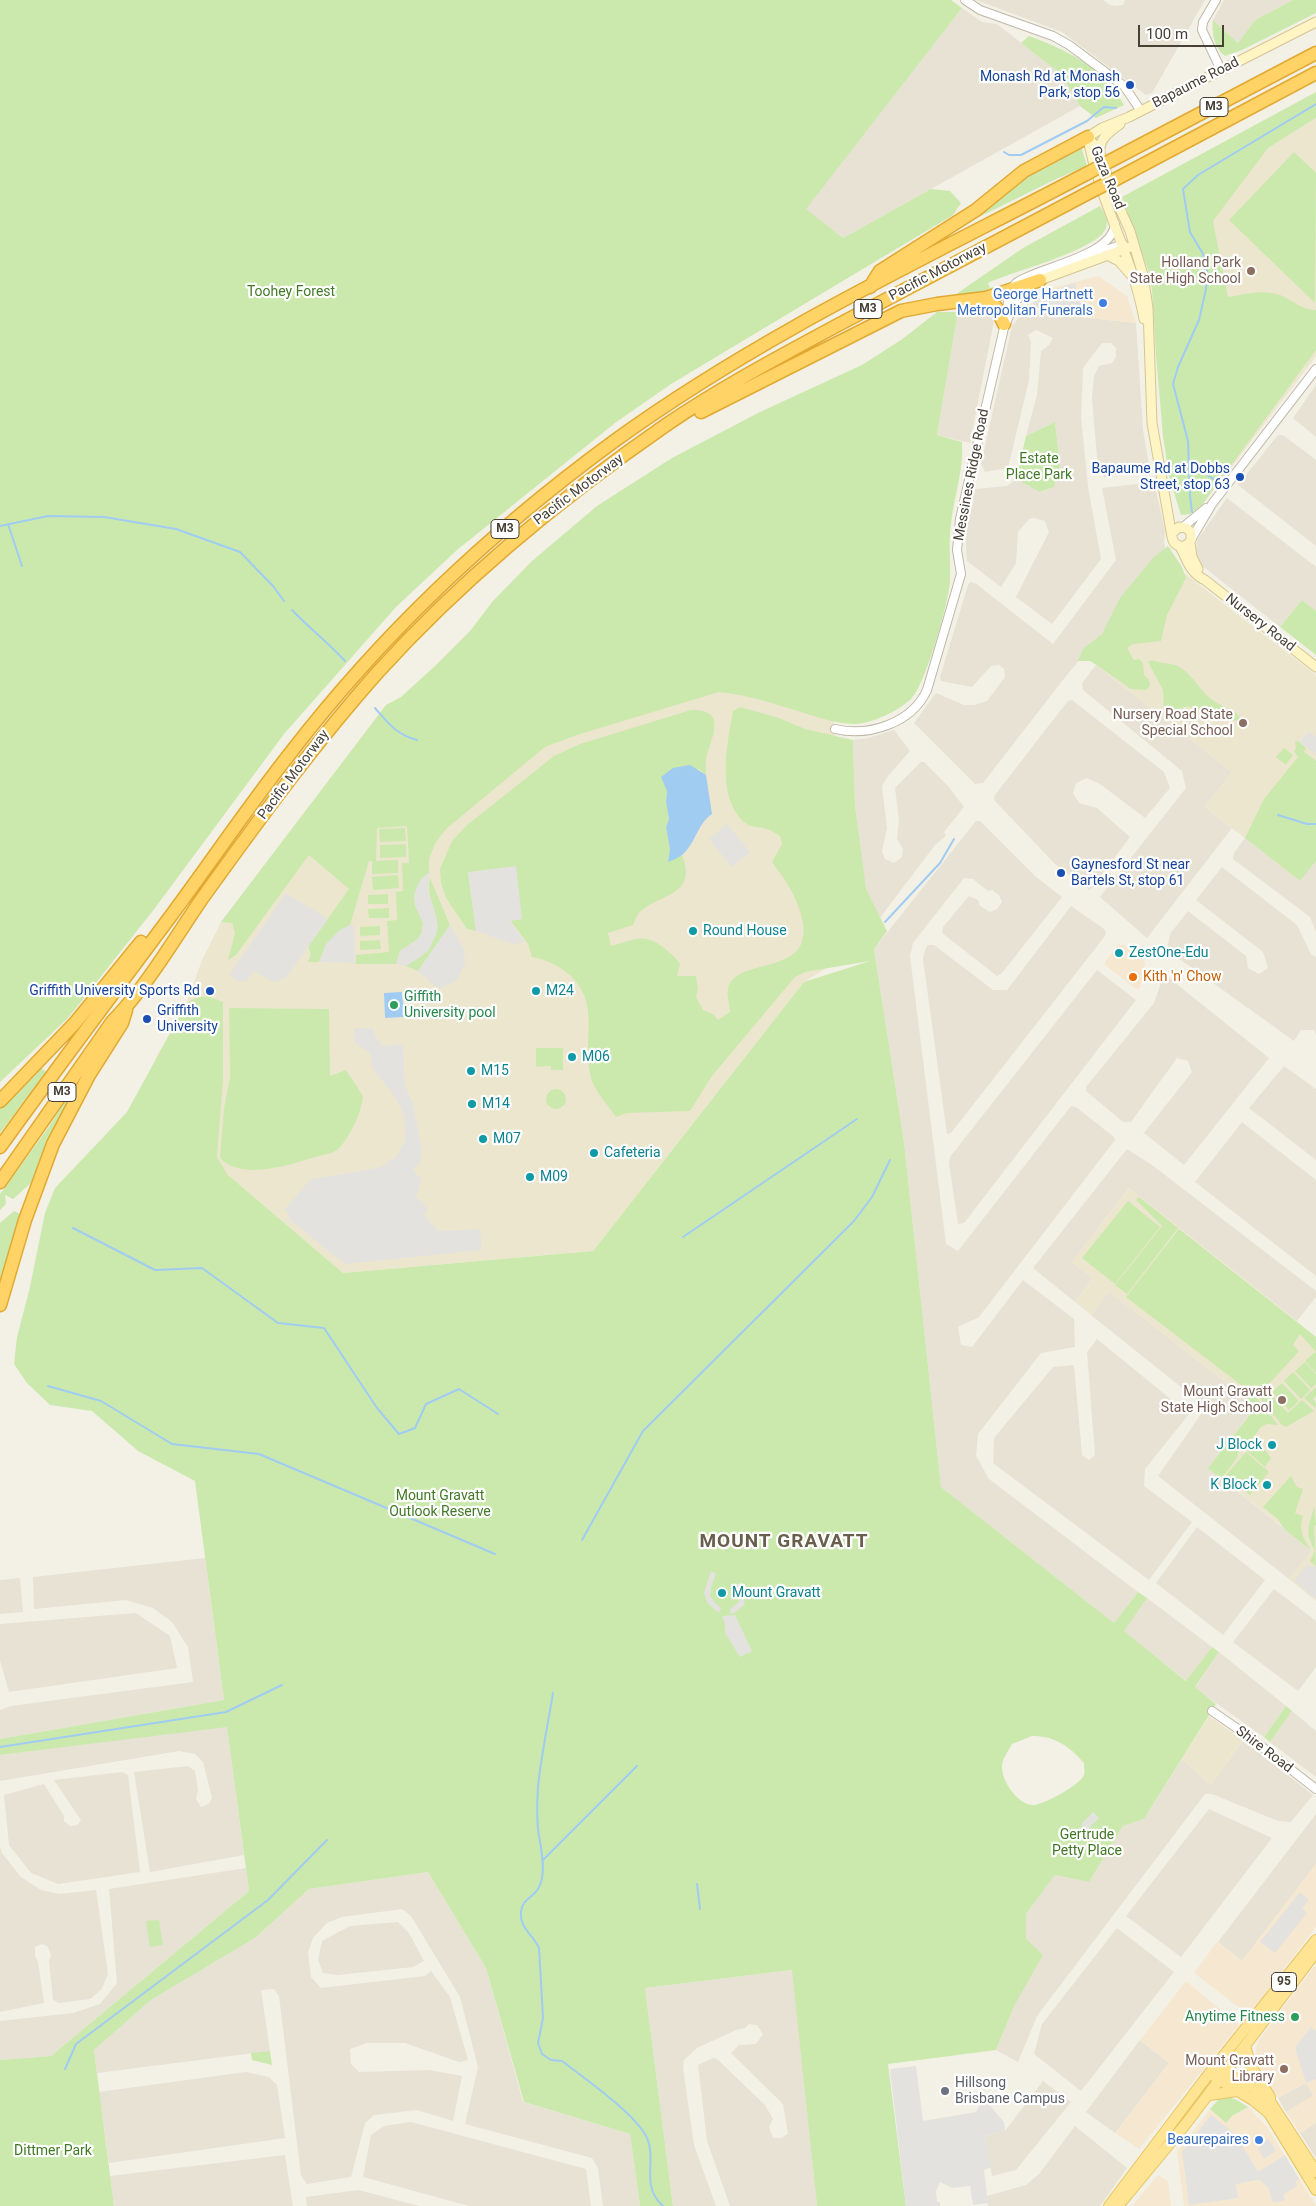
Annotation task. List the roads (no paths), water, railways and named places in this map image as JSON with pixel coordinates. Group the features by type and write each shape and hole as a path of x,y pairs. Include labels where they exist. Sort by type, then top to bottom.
{"highway":[{"name":"Pacific Motorway","path":"0,1147 292,750 366,663 430,596 493,539 588,461 658,411 754,350 870,287 1316,53"},
{"name":"Pacific Motorway","path":"0,1182 112,1022 128,1006 203,898 297,770 380,670 445,604 512,542 574,491 682,415 767,364 1316,73"},
{"path":"870,287 880,271 976,210 1024,171 1088,137"},
{"path":"650,438 662,435 718,403 774,377 891,315 911,308 972,300 1010,291 1040,280"},
{"path":"972,300 994,305 999,310 1004,326"},
{"path":"0,1101 75,1023 108,985 202,863 213,856"},
{"path":"0,1305 25,1220 53,1144 89,1075 122,1023 128,1006"}],"main road":[{"name":"Bapaume Road","path":"1088,137 1102,128 1129,117 1316,22"},
{"name":"Bapaume Road","path":"1100,152 1100,146 1104,137 1129,117"},
{"name":"Gaza Road","path":"1088,137 1100,152 1112,190 1134,244 1146,289 1152,423 1172,533"},
{"name":"Gaza Road","path":"1088,137 1094,163 1136,284 1149,349"},
{"name":"Messines Ridge Road","path":"1040,280 1134,244"},
{"path":"1107,255 1124,265 1136,284"},
{"name":"Gaza Road","path":"1168,507 1183,527"},
{"path":"1183,527 1189,530 1191,540 1180,546 1174,543 1172,533 1176,528 1183,527"},
{"name":"Nursery Road","path":"1191,540 1195,564 1205,580"},
{"name":"Nursery Road","path":"1180,546 1193,572 1316,667"},
{"name":"95","path":"1109,2206 1212,2070 1316,1940"},
{"name":"95","path":"1118,2206 1209,2095 1316,1952"},
{"path":"1245,2046 1251,2066 1270,2097 1270,2103"},
{"path":"1212,2070 1238,2091 1258,2103 1273,2118 1316,2190"},
{"path":"1222,2077 1253,2088 1270,2103 1284,2121 1316,2172"},
{"path":"1209,2095 1238,2091"}],"street":[{"path":"965,0 980,10 1053,36 1069,45 1127,89 1141,111"},
{"path":"1216,0 1203,22 1203,31 1221,70"},
{"path":"1072,261 1090,252 1110,236 1114,229 1114,220"},
{"path":"1010,291 1019,280 1072,261 1124,247"},
{"name":"Messines Ridge Road","path":"1004,326 1018,299 1040,280"},
{"name":"Messines Ridge Road","path":"835,729 856,733 887,725 901,719 920,703 928,688 961,574 957,550 960,519 1004,326 1010,291"},
{"path":"1191,540 1212,504 1316,369"},
{"path":"1183,527 1212,504"},
{"name":"Shire Road","path":"1212,1711 1248,1736 1316,1789"}],"water":[{"path":"690,765 706,775 712,814 703,823 687,850 668,862 670,849 666,827 669,819 666,802 667,791 661,777 673,768"},
{"name":"Giffith University pool","path":"402,992 404,1017 385,1018 384,993"}],"waterway":[{"path":"1192,512 1188,441 1173,384 1178,367 1199,320 1206,289 1207,270 1203,254 1190,232 1183,189 1198,175 1316,104"},
{"path":"1004,152 1009,155 1021,155 1087,121 1104,107 1116,108"},
{"path":"1189,461 1217,482"},
{"path":"0,526 48,516 104,517 176,529 240,552 273,586 284,601"},
{"path":"8,524 22,566"},
{"path":"292,610 345,661"},
{"path":"375,708 398,732 417,740"},
{"path":"1278,815 1307,824 1316,824"},
{"path":"885,922 940,863 954,839"},
{"path":"683,1237 857,1119"},
{"path":"582,1540 643,1431 854,1221 872,1197 890,1160"},
{"path":"73,1228 155,1270 202,1268 278,1323 324,1328 377,1408 399,1434 415,1428 426,1404 459,1389 498,1414"},
{"path":"48,1386 101,1401 172,1444 259,1454 495,1554"},
{"path":"0,1747 226,1712 282,1685"},
{"path":"553,1693 541,1764 537,1808 543,1872 538,1890 524,1903 521,1912 524,1927 539,1948 543,2018 538,2043 542,2054 551,2060 562,2061 609,2097 641,2128 650,2146 650,2181 652,2190 663,2206"},
{"path":"543,1860 637,1766"},
{"path":"65,2069 76,2044 268,1900 327,1840"},
{"path":"697,1884 700,1909"}],"place":[{"name":"Monash Rd at Monash Park, stop 56","path":"1130,85"},
{"name":"Holland Park State High School","path":"1251,271"},
{"name":"George Hartnett Metropolitan Funerals","path":"1103,303"},
{"name":"Bapaume Rd at Dobbs Street, stop 63","path":"1240,477"},
{"name":"Nursery Road State Special School","path":"1243,723"},
{"name":"Gaynesford St near Bartels St, stop 61","path":"1061,873"},
{"name":"Round House","path":"693,931"},
{"name":"ZestOne-Edu","path":"1119,953"},
{"name":"Kith 'n' Chow","path":"1133,977"},
{"name":"Griffith University Sports Rd","path":"210,991"},
{"name":"M24","path":"536,991"},
{"name":"Giffith University pool","path":"394,1005"},
{"name":"Griffith University","path":"147,1019"},
{"name":"M06","path":"572,1057"},
{"name":"M15","path":"471,1071"},
{"name":"M14","path":"472,1104"},
{"name":"M07","path":"483,1139"},
{"name":"Cafeteria","path":"594,1153"},
{"name":"M09","path":"530,1177"},
{"name":"Mount Gravatt State High School","path":"1282,1400"},
{"name":"J Block","path":"1272,1445"},
{"name":"K Block","path":"1267,1485"},
{"name":"Mount Gravatt","path":"722,1593"},
{"name":"Anytime Fitness","path":"1295,2017"},
{"name":"Mount Gravatt Library","path":"1284,2069"},
{"name":"Hillsong Brisbane Campus","path":"945,2091"},
{"name":"Beaurepaires","path":"1259,2140"}],"district":[{"name":"MOUNT GRAVATT","path":"784,1542"}],"park label":[{"name":"Toohey Forest","path":"291,292"},
{"name":"Estate Place Park","path":"1039,468"},
{"name":"Mount Gravatt Outlook Reserve","path":"440,1504"},
{"name":"Gertrude Petty Place","path":"1087,1844"},
{"name":"Dittmer Park","path":"53,2151"}]}
